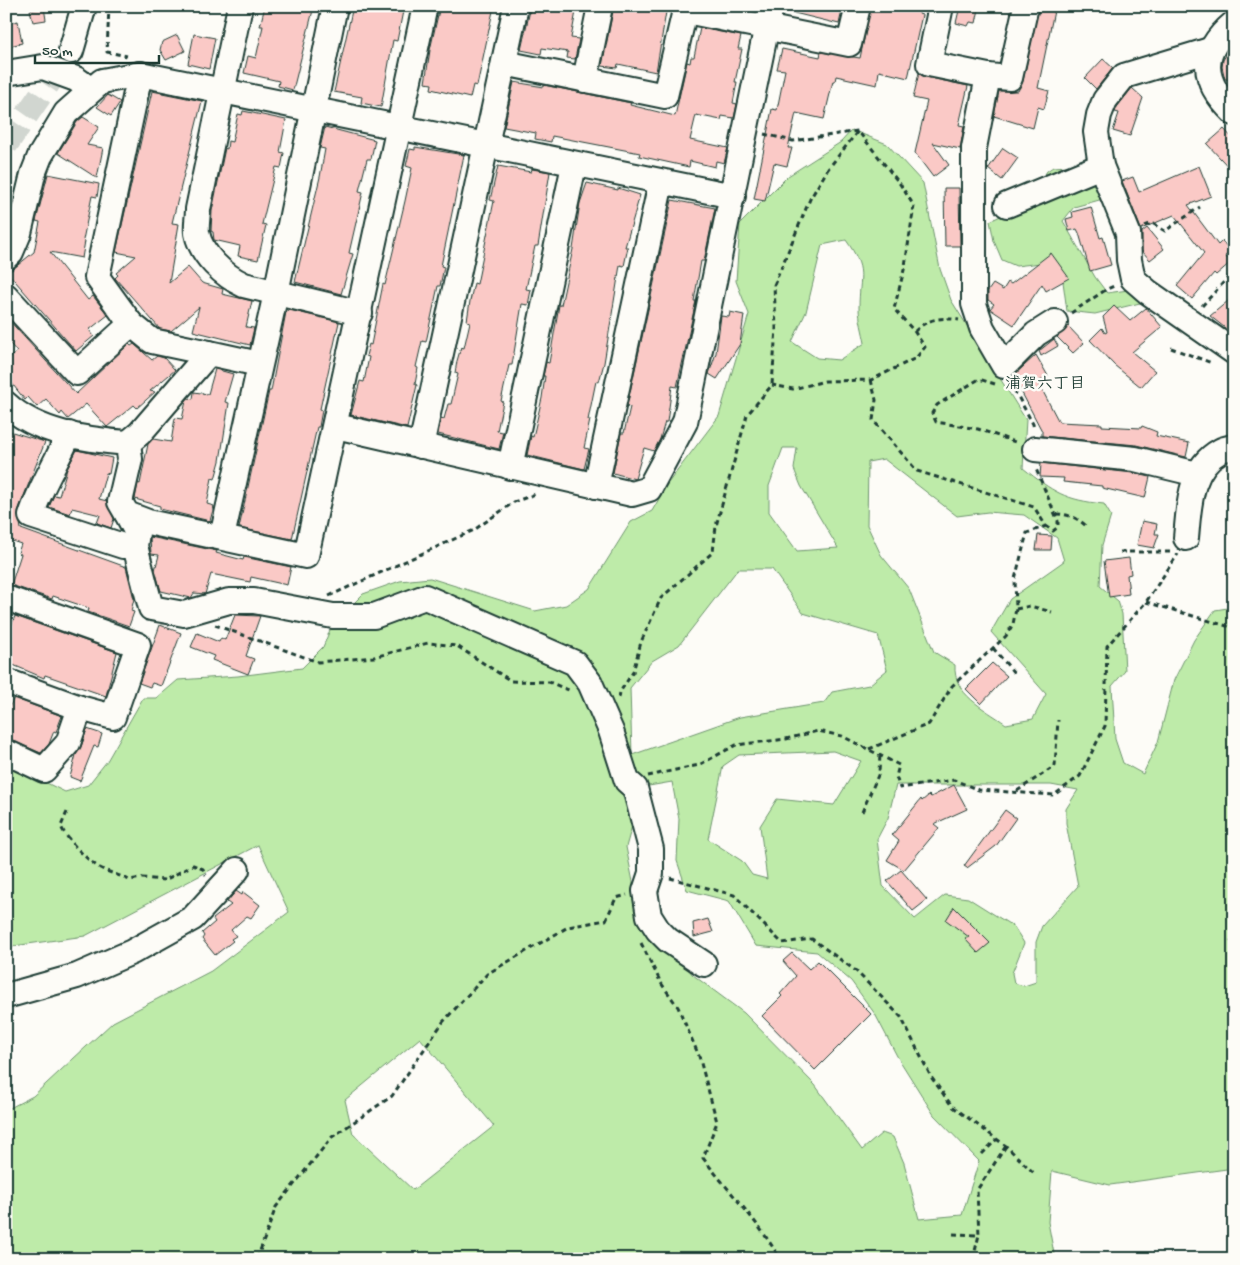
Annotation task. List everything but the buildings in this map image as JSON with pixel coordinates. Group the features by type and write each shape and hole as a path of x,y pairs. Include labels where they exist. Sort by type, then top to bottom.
{"street":[{"path":"71,51 84,6"},
{"path":"240,6 198,209 197,232 200,241 220,270 244,285 360,313"},
{"path":"222,536 276,293 335,6"},
{"path":"127,514 148,522 222,536 306,556 336,426 425,6"},
{"path":"422,446 516,6"},
{"path":"585,80 600,6"},
{"path":"504,63 665,96 686,8 769,16 849,44 858,6"},
{"path":"941,6 929,64 988,76 1010,78 1026,6"},
{"path":"336,426 632,494 649,489 686,422 769,16"},
{"path":"1234,23 1215,41 1210,50 1209,77 1225,104 1234,112"},
{"path":"1210,50 1124,76 1105,100 1099,115 1096,132 1101,166 1128,232 1129,260 1133,279 1148,292 1189,320 1225,358"},
{"path":"6,73 43,67 76,79 90,89"},
{"path":"140,74 97,278 131,324 152,341 259,364"},
{"path":"6,257 11,252 18,233 33,174 40,156 66,113 90,89 102,81 140,74 486,145 574,165 733,196"},
{"path":"988,76 974,148 972,245 975,284 974,304 1002,380"},
{"path":"510,467 574,165"},
{"path":"1007,205 1101,166"},
{"path":"596,486 661,182"},
{"path":"6,296 77,373 131,324"},
{"path":"1002,380 1036,334 1055,322"},
{"path":"6,404 14,411 34,422 69,434 94,441 128,443 140,433 209,353"},
{"path":"69,434 57,461 38,495 31,516 123,546 135,546"},
{"path":"128,443 130,459 120,502 137,533 135,546 151,608 184,614 229,601 254,601 333,616 374,616 425,597 575,663 590,683 612,730 627,781 635,788 651,849 651,874 645,891 650,916 658,930 668,940 704,964"},
{"path":"1186,538 1190,502 1197,474 1208,460 1220,450 1234,446"},
{"path":"1035,449 1134,460 1197,474"},
{"path":"6,598 138,645 113,717 80,708 6,681"},
{"path":"6,752 44,770 68,743 80,708"},
{"path":"6,996 77,976 132,952 193,918 237,870"}],"path":[{"path":"109,6 106,52 144,59 140,74"},
{"path":"746,131 793,141 858,131"},
{"path":"772,385 793,390 825,382 871,380 916,358 924,347 914,331 894,309 905,266 914,206 900,184 858,131"},
{"path":"619,702 620,692 633,672 641,642 660,598 713,552 716,526 747,415 772,385 776,328 774,285 810,199 828,169 858,131"},
{"path":"1128,232 1152,223 1165,232 1200,206"},
{"path":"1189,320 1234,271"},
{"path":"1055,322 1107,289 1133,279"},
{"path":"914,331 926,320 946,318 970,322 979,319"},
{"path":"1171,348 1225,358"},
{"path":"871,380 876,400 873,420 917,472 1034,508 1049,530 1056,530 1058,521 1056,514 1031,456 1035,449 1033,424 1014,390 1002,380 979,380 937,405 932,413 936,422 978,429 1035,449"},
{"path":"1002,380 1014,390"},
{"path":"323,598 474,530 514,502 539,493"},
{"path":"1056,514 1064,514 1078,519 1088,528"},
{"path":"868,749 929,724 952,686 1006,636 1013,624 1016,609 1015,579 1027,533 1046,526"},
{"path":"627,781 700,764 736,745 786,739 818,731 842,736 899,765 896,777 900,788 954,780 980,790 1054,796 1080,776 1105,726 1107,646 1146,602 1180,552 1151,554 1120,552"},
{"path":"1146,602 1227,626 1234,625"},
{"path":"1016,609 1030,606 1052,612"},
{"path":"184,614 318,662 374,657 428,643 457,646 511,680 549,682 572,691 579,697"},
{"path":"993,648 1015,674"},
{"path":"1016,792 1055,766 1058,720"},
{"path":"862,812 879,773 880,754"},
{"path":"67,812 61,826 64,834 101,869 115,872 129,880 142,878 165,880 194,864 203,869 209,879 207,886 213,895"},
{"path":"651,874 734,895 782,943 812,939 856,971 901,1017 931,1076 952,1106 1006,1146 1034,1173"},
{"path":"257,1259 276,1207 332,1137 392,1096 443,1022 487,974 568,927 606,920 616,898 634,892"},
{"path":"624,896 626,905"},
{"path":"637,936 661,983 678,1007 699,1056 717,1122 703,1158 729,1192 765,1232 780,1259"},
{"path":"982,1154 997,1139"},
{"path":"973,1259 979,1235 977,1190 1006,1146"},
{"path":"953,1234 979,1235"}],"green space":[{"path":"852,130 887,144 923,183 940,269 951,300 1026,420 1023,468 1060,494 1079,500 1104,504 1111,516 1102,545 1100,586 1118,601 1122,614 1125,671 1112,686 1115,739 1123,763 1143,774 1158,742 1174,680 1194,640 1215,610 1234,607 1234,933 1229,941 1234,945 1234,1168 1110,1185 1052,1171 1048,1222 1055,1259 6,1259 6,1110 33,1096 113,1022 211,971 289,912 258,845 85,936 6,947 6,763 65,792 88,785 107,761 143,698 157,698 178,680 238,676 302,668 323,647 332,625 363,594 400,581 430,578 535,611 566,605 589,589 631,522 652,511 668,483 719,416 749,314 736,281 740,224 788,176 841,142","holes":["846,240 860,266 859,312 865,343 839,360 817,358 792,342 806,312 822,245","783,448 797,448 794,469 801,486 838,548 797,551 769,512 769,486","884,459 957,516 988,512 1024,515 1057,538 1064,561 1010,599 991,632 1046,694 1033,719 1006,724 964,693 959,685 955,665 934,652 909,589 881,555 867,525 868,462","738,569 772,569 803,613 878,635 887,670 869,685 832,692 824,703 740,717 632,755 630,688 652,661 679,645","833,751 861,761 834,805 777,799 760,826 767,879 752,875 742,861 708,839 723,766 739,755","672,782 679,819 677,861 687,890 729,901 756,946 817,952 851,981 875,1014 897,1056 934,1115 979,1161 962,1215 919,1219 904,1163 893,1137 882,1133 862,1150 815,1085 744,1013 693,975 638,907 626,847 643,787","896,785 1051,785 1078,790 1066,809 1066,823 1078,886 1042,926 1036,942 1036,982 1024,986 1014,983 1012,973 1024,943 1014,927 968,898 945,895 915,919 883,886 877,839 888,818","420,1038 494,1126 413,1190 353,1134 345,1100"]},
{"path":"1081,165 1099,182 1103,199 1074,207 1063,221 1095,277 1107,293 1156,286 1232,363 1187,335 1148,301 1095,314 1067,311 1061,267 1049,262 1016,266 1002,260 994,241 990,221 1015,209 1032,195 1047,171 1053,167"}],"tunnel":[{"path":"6,145 71,51"}],"district":[{"name":"浦賀六丁目","path":"1045,385"}]}
